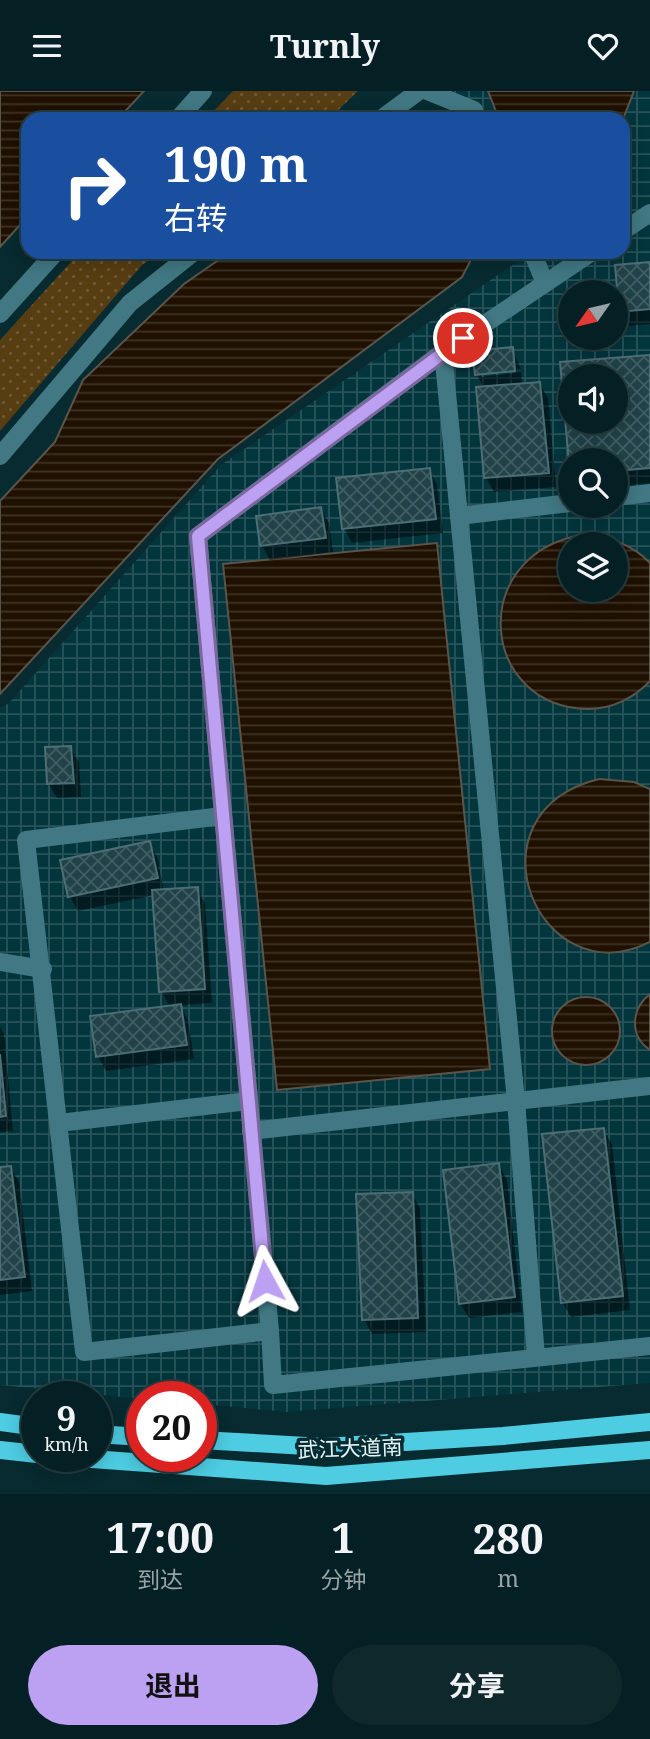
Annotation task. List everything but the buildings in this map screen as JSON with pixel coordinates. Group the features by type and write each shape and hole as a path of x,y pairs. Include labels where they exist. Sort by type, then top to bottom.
{"main road":[{"path":"0,1422 21,1425"},
{"name":"武江大道南","path":"217,1441 324,1447 502,1436 650,1422"},
{"path":"0,1450 21,1452"},
{"name":"武江大道南","path":"112,1460 326,1476 499,1465 650,1450"}],"street":[{"path":"184,112 203,91"},
{"path":"390,112 419,91"},
{"path":"427,91 469,112"},
{"path":"467,91 474,112"},
{"path":"630,226 650,213"},
{"path":"0,314 51,259"},
{"path":"0,456 130,303 185,259"},
{"path":"535,259 545,283"},
{"path":"581,259 443,352 198,536 273,1385 650,1346"},
{"path":"443,352 516,1101 536,1357"},
{"path":"628,496 650,493"},
{"path":"459,516 558,504"},
{"path":"222,816 26,840 43,969 84,1352 270,1331"},
{"path":"0,962 43,969"},
{"path":"251,1131 650,1086"},
{"path":"59,1123 248,1101"}],"shaded area":[{"path":"0,91 144,91 124,112 21,112 21,224 0,247"},
{"path":"233,91 358,91 336,112 213,112"},
{"path":"450,91 650,91 650,1383 287,1412 217,1405 217,1381 126,1381 126,1397 112,1396 112,1381 21,1381 21,1387 0,1385 0,708 9,703 221,465 517,262 516,259 630,259 630,112 458,112"},
{"path":"488,91 634,91 626,112 496,112"},
{"path":"74,259 151,259 142,265 0,431 0,340"},
{"path":"220,259 471,259 462,277 218,459 0,694 0,501 55,442 83,380 184,284"},
{"path":"437,543 490,1069 277,1090 223,564"},
{"path":"558,543 558,602 628,602 628,546 643,556 650,563 650,681 637,693 614,705 588,709 552,702 525,684 508,659 501,629 504,599 518,571 544,548"},
{"path":"599,779 634,782 650,789 650,942 610,952 576,945 549,924 531,894 525,860 533,827 557,798"},
{"path":"650,994 650,1050 638,1037 635,1022 639,1007"},
{"path":"586,997 599,1000 610,1007 617,1018 620,1031 617,1044 610,1055 599,1062 586,1065 573,1062 562,1055 555,1044 552,1031 555,1018 562,1007 573,1000"}],"route":[{"path":"265,1281 198,536 463,338"}]}
